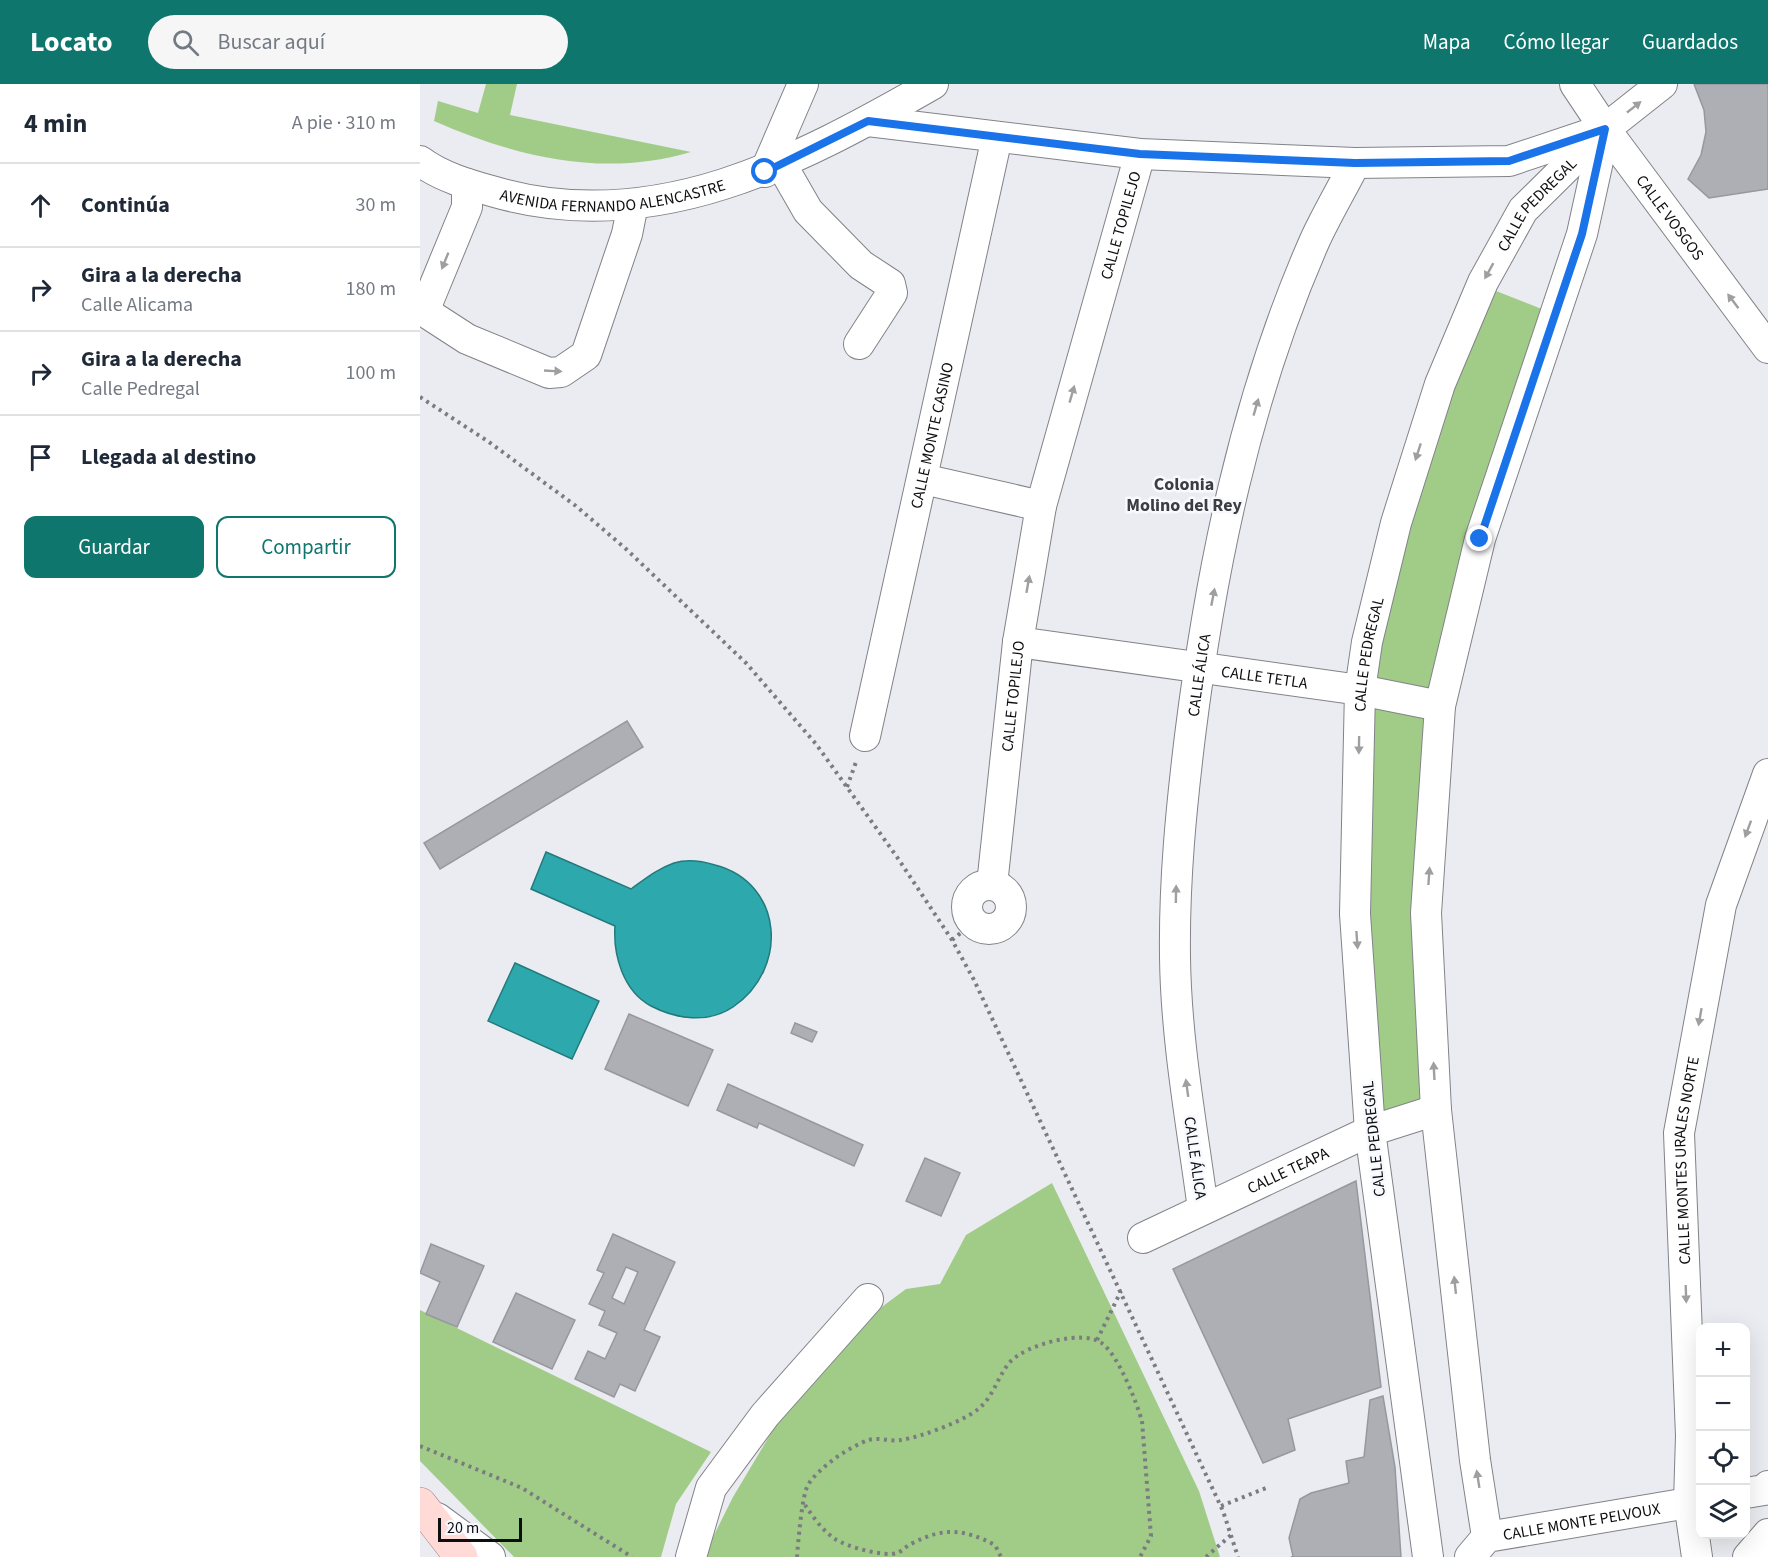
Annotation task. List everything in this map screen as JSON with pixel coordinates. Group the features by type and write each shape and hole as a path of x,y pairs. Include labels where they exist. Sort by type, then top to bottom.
{"main road":[{"path":"421,1505 461,1557"}],"street":[{"path":"803,84 773,168 808,211 861,265 890,284 892,293 859,344"},
{"name":"AVENIDA FERNANDO ALENCASTRE","path":"420,161 467,184 523,200 571,206 633,204 695,194 773,168 868,121 933,84"},
{"name":"CALLE VOSGOS","path":"1575,84 1605,129 1768,348"},
{"path":"868,121 1140,154 1355,163 1509,161 1605,129 1662,84"},
{"name":"CALLE PEDREGAL","path":"1428,1557 1370,1131 1355,914 1360,690 1367,642 1396,523 1440,384 1483,282 1523,210 1605,129"},
{"name":"CALLE PEDREGAL","path":"1478,1547 1475,1460 1436,1110 1426,913 1440,706 1480,539 1582,234 1605,129"},
{"name":"CALLE MONTE CASINO","path":"866,736 997,137"},
{"name":"CALLE TOPILEJO","path":"963,932 999,927 1009,918 1011,904 1005,892 992,885 1018,642 1041,506 1140,154"},
{"name":"CALLE ÁLICA","path":"1203,1209 1184,1068 1175,958 1177,849 1199,667 1237,474 1275,346 1316,239 1355,163"},
{"path":"467,184 467,207 428,304 430,315 467,339 549,373 561,372 586,355 627,234 633,204"},
{"path":"923,479 1041,506"},
{"name":"CALLE TETLA","path":"1018,642 1360,690 1440,706"},
{"name":"CALLE MONTES URALES NORTE","path":"1697,1557 1679,1133 1720,905 1768,774"},
{"name":"CALLE TEAPA","path":"1143,1238 1370,1131 1436,1110"},
{"path":"691,1557 711,1488 765,1415 868,1299"},
{"name":"CALLE MONTE PELVOUX","path":"1478,1547 1695,1502"},
{"path":"421,1505 490,1557"},
{"path":"1748,1557 1768,1534"}],"path":[{"path":"420,397 489,442 576,506 634,556 746,663 816,744 963,932 980,991 1221,1506 1238,1557"},
{"path":"1097,1340 1121,1290"},
{"path":"797,1557 808,1486 834,1458 870,1439 901,1440 955,1422 977,1410 994,1391 1010,1362 1024,1350 1047,1341 1097,1340 1112,1354 1142,1421 1151,1536 1140,1557"},
{"path":"420,1446 522,1488 632,1557"},
{"path":"1221,1506 1266,1488"},
{"path":"805,1504 814,1518 836,1540 871,1553 896,1554 910,1544 938,1532 971,1533 995,1545 1001,1557"},
{"path":"1206,1557 1231,1535"}],"green space":[{"path":"486,84 517,84 510,115 691,152 658,160 625,163 560,160 496,145 434,121 438,101 478,113"},
{"path":"1486,287 1552,313 1434,728 1433,1108 1372,1127 1359,910 1373,636"},
{"path":"1052,1183 1199,1491 1220,1557 707,1557 709,1545 733,1497 783,1413 848,1332 906,1289 940,1284 966,1235"},
{"path":"420,1310 711,1452 676,1504 661,1557 514,1557 420,1461"}],"water":[{"path":"546,852 631,889 662,868 684,861 715,865 738,875 755,889 766,908 771,928 770,950 764,971 751,991 733,1007 713,1016 681,1017 651,1006 633,991 622,971 616,949 615,926 531,889"},
{"path":"515,963 599,1001 572,1059 488,1021"}],"building":[{"path":"1694,84 1768,84 1768,189 1709,198 1688,179 1701,155 1706,132 1704,110"},
{"path":"627,721 643,747 440,869 424,843"},
{"path":"629,1014 713,1050 688,1106 605,1069"},
{"path":"795,1023 817,1032 812,1042 791,1033"},
{"path":"728,1084 863,1145 854,1166 759,1123 757,1128 717,1110"},
{"path":"925,1158 960,1173 941,1216 906,1201"},
{"path":"1356,1181 1381,1387 1288,1419 1295,1450 1263,1463 1173,1269"},
{"path":"613,1234 675,1262 644,1330 660,1337 635,1391 620,1384 614,1397 575,1379 588,1351 605,1359 617,1333 599,1325 605,1311 589,1304 604,1273 597,1270","holes":["626,1267 638,1272 624,1304 612,1298"]},
{"path":"431,1244 484,1266 457,1327 426,1314 440,1282 420,1273"},
{"path":"516,1293 575,1320 552,1369 493,1342"},
{"path":"1383,1396 1395,1467 1401,1557 1291,1557 1293,1556 1289,1538 1300,1499 1311,1493 1349,1483 1346,1461 1364,1457 1370,1400"}],"district":[{"name":"Colonia Molino del Rey","path":"1184,494"}],"route":[{"path":"765,172 868,121 1140,154 1355,163 1509,161 1605,129 1582,234 1516,424 1480,539"}]}
